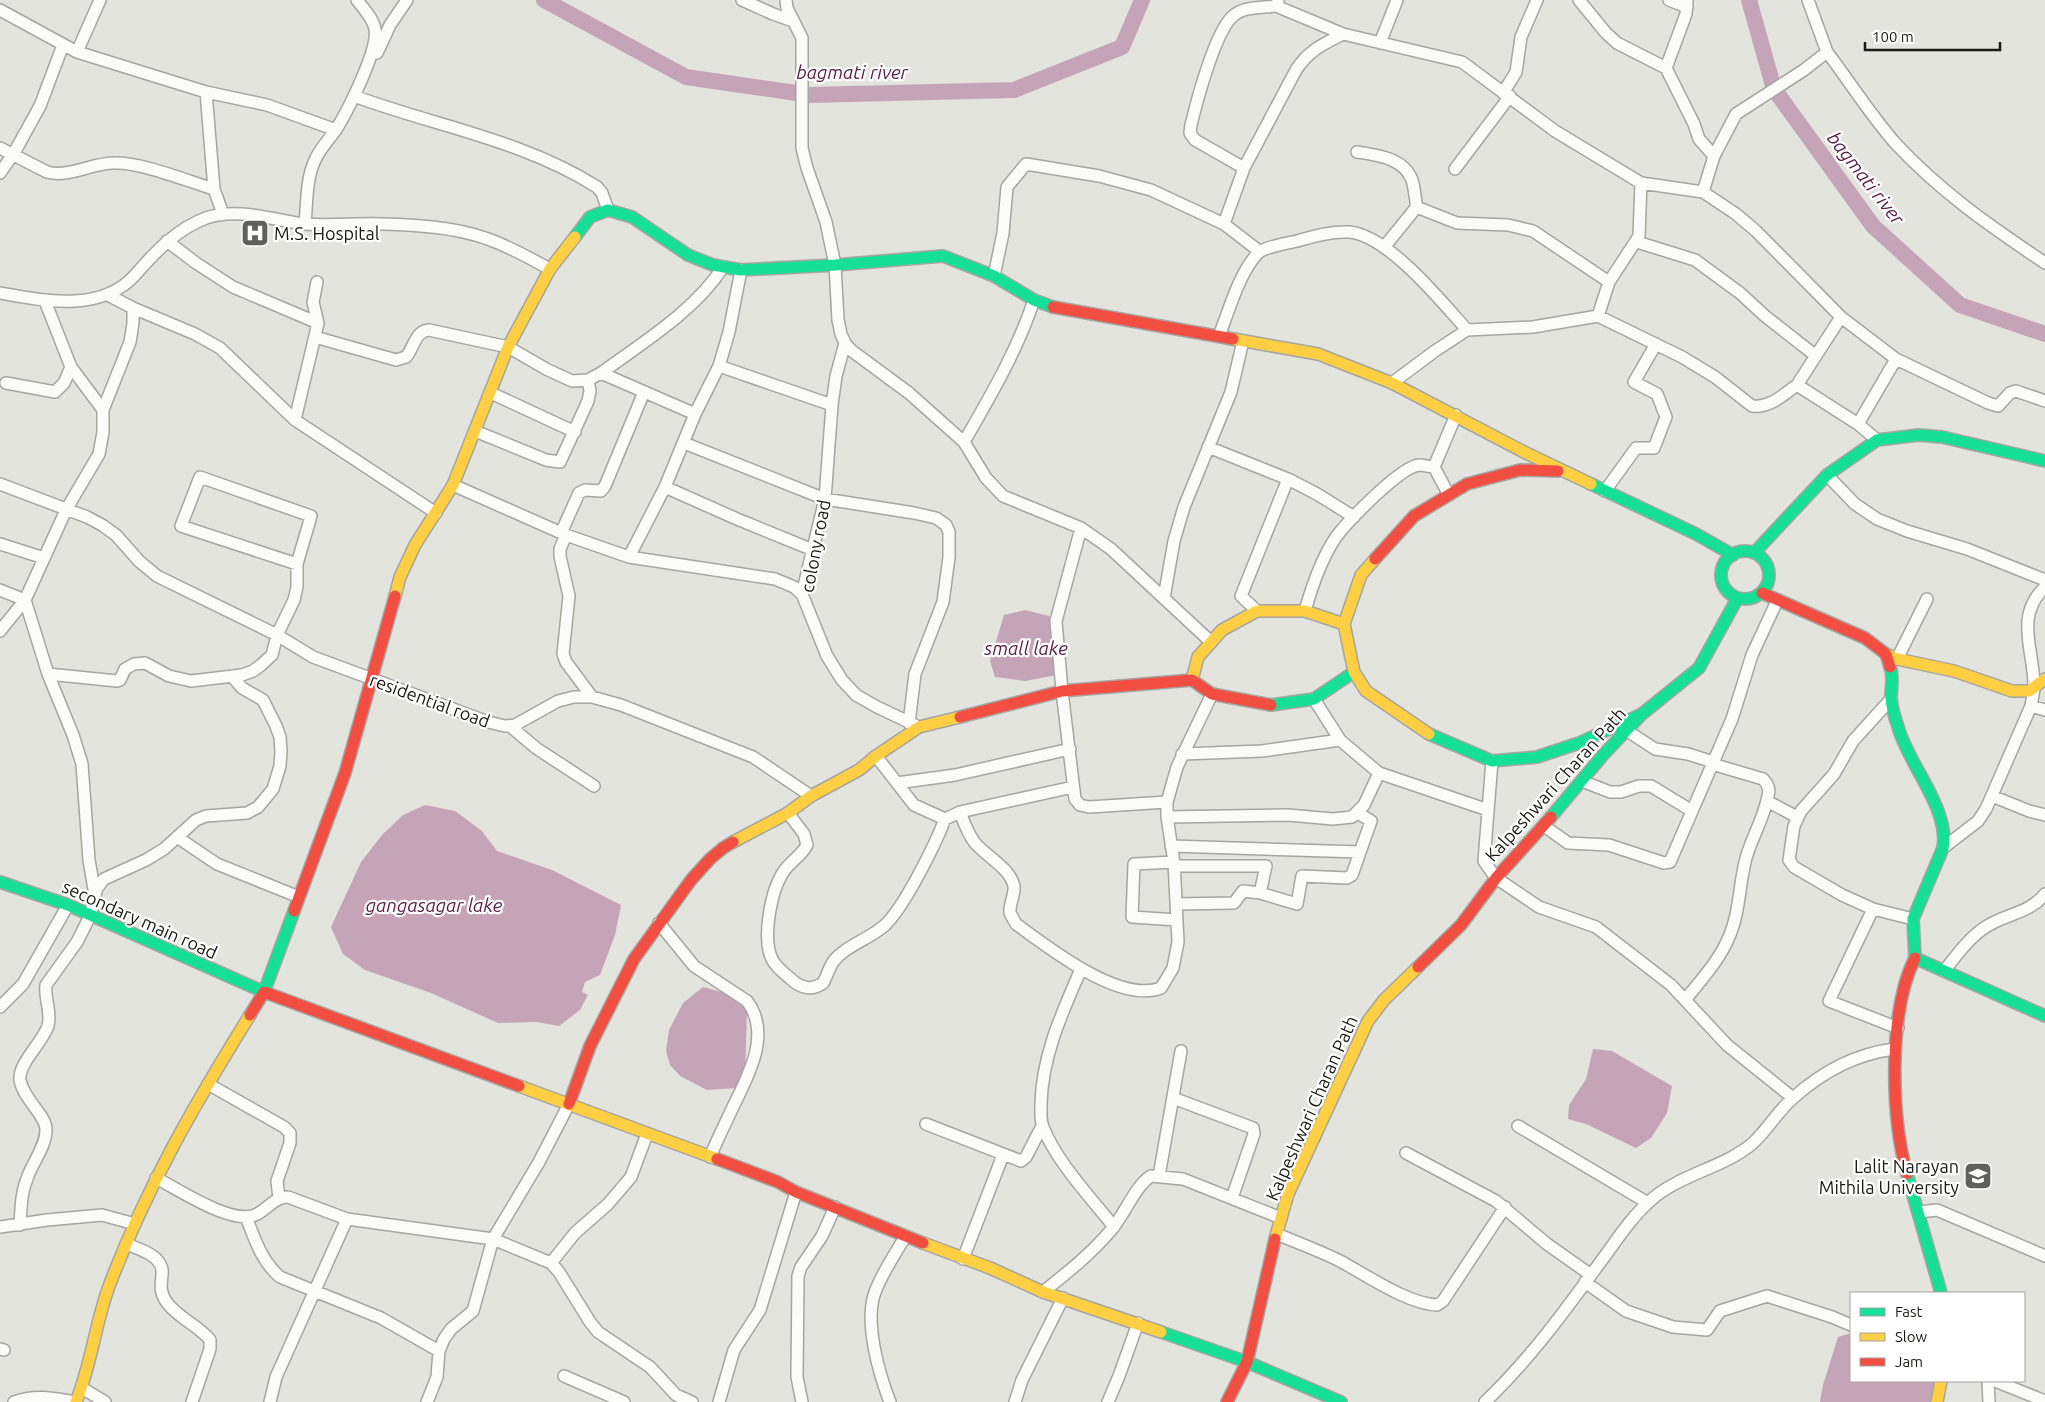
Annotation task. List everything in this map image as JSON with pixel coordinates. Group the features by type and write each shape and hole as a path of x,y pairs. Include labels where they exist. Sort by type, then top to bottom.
{"street":[{"path":"77,52 100,0"},
{"path":"357,0 372,21 376,34 357,98"},
{"path":"305,224 307,192 312,167 319,152 357,98 382,41 407,0"},
{"path":"742,0 793,21"},
{"path":"786,0 787,8 802,38 802,148 826,222 835,265 838,320 844,344 852,352 909,393 964,442 986,478 1003,496 1081,528 1111,549 1211,642"},
{"path":"1380,43 1397,0"},
{"path":"1455,169 1507,95 1516,72 1521,37 1537,0"},
{"path":"1579,0 1606,33 1617,43 1666,68 1694,124 1698,139 1714,156"},
{"path":"1666,68 1687,4 1669,0"},
{"path":"1808,0 1827,52 1896,143 1939,186 1972,214 2045,263"},
{"path":"1244,168 1195,140 1190,133 1191,125 1222,30 1232,17 1250,8 1277,3 1343,34 1462,62 1555,131 1641,183 1703,192 1736,214 1756,231 1841,316 1896,359 1994,406 2001,404 2010,394 2016,391 2045,401"},
{"path":"0,10 77,52 206,92 267,105 336,130"},
{"path":"1224,224 1244,168 1281,97 1304,58 1313,49 1343,34"},
{"path":"0,173 14,153 40,106 63,45"},
{"path":"1703,192 1714,156 1736,114 1804,70 1827,52"},
{"path":"206,92 214,189 223,214"},
{"path":"357,98 435,124 480,134 545,160 597,187 602,193 608,210"},
{"path":"0,148 14,153 54,174 63,174 101,164 125,163 214,189"},
{"path":"1357,152 1378,156 1400,165 1408,173 1412,181 1417,208"},
{"path":"994,276 1003,233 1007,187 1026,164 1098,176 1151,190 1224,224 1259,251"},
{"path":"1598,316 1609,282 1638,242 1641,230 1641,183"},
{"path":"1384,246 1417,208"},
{"path":"1417,208 1456,223 1508,225 1533,231 1609,282"},
{"path":"14,1402 27,1397 48,1396 75,1402 82,1388 101,1310 135,1224 156,1178 208,1084 264,992 346,773 400,577 415,545 452,485 491,393 508,347 550,269 590,217 600,212 608,210 632,217 688,256 723,267 741,270 835,265 943,256 994,276 1034,300 1060,309 1318,354 1392,383 1562,471 1696,534 1733,554"},
{"path":"0,293 45,301 79,301 108,295 135,275 148,258 167,241 192,224 207,217 223,214 238,214 305,224 384,224 454,230 497,243 550,269"},
{"path":"1219,336 1245,270 1259,251 1308,238 1349,232 1360,234 1384,246 1425,284 1467,330"},
{"path":"167,241 233,287 318,323"},
{"path":"1638,242 1695,260 1740,293 1765,316 1816,356"},
{"path":"315,337 396,360 406,357 418,336 424,330 429,330 508,347 566,379 572,381 588,380 601,373 693,303 714,282 723,267"},
{"path":"630,557 665,487 695,414 719,366 731,324 741,270"},
{"path":"295,420 318,323 313,302 317,282"},
{"path":"108,295 133,308 196,334 220,348 295,420 436,513"},
{"path":"964,442 1013,356 1034,300"},
{"path":"45,301 71,367 103,410"},
{"path":"0,631 25,600 66,510 99,454 103,432 103,410 130,342 133,308"},
{"path":"1392,383 1467,330 1534,327 1598,316 1702,369 1752,406 1760,407 1774,402 1797,385 1841,316"},
{"path":"1164,598 1174,541 1184,507 1231,392 1243,342"},
{"name":"colony road","path":"844,344 836,376 832,405 825,499 802,594 827,656 842,680 856,694 877,708 914,725"},
{"path":"1605,491 1636,448 1654,448 1666,417 1657,394 1634,382 1656,344"},
{"path":"1858,424 1896,359"},
{"path":"719,366 832,405"},
{"path":"6,383 56,392 64,383 71,367"},
{"path":"601,373 695,414"},
{"path":"475,431 556,463 562,459 576,432 590,396 588,380"},
{"path":"1797,385 1858,424 1877,440"},
{"path":"592,697 566,662 563,654 569,596 560,549 579,493 585,490 601,491 605,486 644,392"},
{"path":"491,393 576,432"},
{"path":"1434,467 1456,415"},
{"path":"1754,553 1827,475 1877,440 1919,435 1942,437 2045,461"},
{"path":"684,443 825,499 880,506 930,516 941,521 949,532 949,558 944,602 914,674 914,725"},
{"path":"1208,447 1288,479 1317,494 1354,518"},
{"path":"1305,611 1319,568 1336,537 1394,479 1418,465 1434,467"},
{"path":"1434,467 1449,495"},
{"path":"1562,471 1520,470 1467,484 1414,516 1362,575 1344,624 1354,672 1366,691 1423,731 1492,761 1537,756 1579,743 1642,714 1699,668 1737,598"},
{"path":"1827,475 1855,504 1877,519 1907,531 1967,549 2045,580"},
{"path":"48,674 117,681 120,680 125,669 140,662 150,664 169,676 191,681 232,676 253,671 272,656 277,635 294,600 298,587 297,564 311,516 200,477 180,526 297,564"},
{"path":"1256,611 1241,596 1288,479"},
{"name":"residential road","path":"0,484 87,517 102,525 116,535 139,561 157,576 277,635 313,657 488,722 510,726 558,701 574,697 592,697 621,705 753,757 811,796"},
{"path":"452,485 564,534 630,557 775,579 794,587 802,594"},
{"path":"665,487 813,550"},
{"path":"1081,528 1056,614 1062,691 1076,802 1083,806 1167,802"},
{"path":"0,544 44,558"},
{"path":"1746,551 1754,553 1765,561 1768,567 1769,581 1762,593 1751,599 1737,598 1726,591 1721,578 1723,565 1733,554 1746,551"},
{"path":"1943,848 1978,821 1992,796 2031,706 2034,687 2027,633 2028,619 2036,596 2045,587"},
{"path":"0,590 25,600"},
{"path":"1762,593 1865,638 1891,657 1954,670 2012,691 2029,691 2045,679"},
{"path":"1927,599 1891,657 1893,674 1892,699 1898,729 1943,826 1945,837 1943,848 1913,920 1915,958 1907,974 1894,1049 1902,1155 1941,1292"},
{"path":"25,600 48,674 73,735 82,764 89,860 95,895"},
{"path":"1544,826 1568,843 1609,845 1668,863 1672,859 1732,719 1752,655 1777,601"},
{"path":"1192,680 1198,657 1222,630 1256,611 1305,611 1344,624"},
{"path":"428,1402 437,1377 439,1351 447,1333 470,1315 475,1308 493,1239 539,1162 569,1104 590,1046 634,959 691,880 723,848 788,813 811,796 859,770 914,725 1062,691 1192,680 1212,694 1267,706 1314,699 1354,672"},
{"path":"20,1225 24,1186 43,1143 46,1130 42,1118 30,1103 22,1088 21,1070 42,1039 48,1025 50,1014 46,984 77,942 90,916 97,888 104,879 146,860 164,849 196,820 206,816 247,813 258,808 273,789 280,766 280,737 263,700 242,688 232,676"},
{"path":"960,812 965,827 975,842 1002,868 1011,880 1014,892 1010,913 1016,924 1081,969 1128,990 1142,992 1161,988 1173,968 1178,942 1174,864 1167,817 1167,802 1182,754 1212,694"},
{"path":"1314,699 1340,740 1379,774 1488,810"},
{"path":"1892,699 1853,741 1834,774 1797,817 1789,855 1791,864 1842,895 1873,909 1913,920"},
{"path":"2031,706 2045,710"},
{"name":"Kalpeshwari Charan Path","path":"1227,1402 1247,1362 1281,1218 1292,1186 1368,1021 1384,1000 1405,978 1461,925 1496,878 1642,714"},
{"path":"510,726 536,748 594,786"},
{"path":"1626,730 1655,749 1688,754 1763,779 1767,783 1767,801 1763,818 1746,857 1737,915 1729,937 1708,973 1685,1000"},
{"path":"1182,754 1262,751 1340,740"},
{"path":"897,783 955,775 1070,749"},
{"path":"876,756 914,805 944,818 960,812 1073,787"},
{"path":"1492,761 1484,862 1496,878 1539,908 1596,927 1671,986 1727,1045 1793,1098"},
{"path":"1167,817 1288,816 1344,819 1358,813 1379,774"},
{"path":"1582,781 1610,792 1621,792 1639,786 1651,786 1692,811"},
{"path":"1992,796 2029,812 2045,815"},
{"path":"1767,801 1797,817"},
{"path":"788,813 804,834 806,845 782,873 772,901 768,937 772,959 776,966 797,984 809,988 823,983 838,957 875,933 893,916 937,838 944,818"},
{"path":"1176,904 1234,903 1243,892 1260,892 1297,904 1302,876 1347,878 1352,875 1371,821 1358,813"},
{"path":"177,837 217,864 299,897"},
{"path":"1171,846 1360,852"},
{"path":"1177,920 1132,916 1134,864 1266,866 1260,892"},
{"name":"secondary main road","path":"0,882 68,905 264,992 778,1182 796,1192 835,1206 963,1260 990,1268 1043,1292 1138,1323 1247,1362 1342,1402"},
{"path":"1944,971 1974,936 1985,927 2030,908 2045,894"},
{"path":"0,1007 23,984 68,905"},
{"path":"1873,909 1829,1002 1898,1028"},
{"path":"659,923 694,966 747,1001 754,1010 756,1047 748,1080 710,1157"},
{"path":"1915,958 2045,1016"},
{"path":"1081,969 1062,1014 1043,1072 1041,1096 1042,1126 1057,1154 1114,1227"},
{"path":"1485,1402 1532,1353 1588,1278 1648,1203 1668,1188 1743,1151 1763,1133 1793,1098 1834,1067 1875,1052 1894,1049"},
{"path":"1159,1176 1181,1050"},
{"path":"208,1084 284,1127 290,1133 290,1143 277,1181 279,1198"},
{"path":"1173,1098 1253,1128 1254,1134 1232,1198"},
{"path":"926,1124 1016,1160 1024,1160 1042,1126"},
{"path":"1518,1126 1648,1203"},
{"path":"551,1263 575,1234 608,1204 631,1177 647,1134"},
{"path":"1406,1153 1487,1195 1505,1207 1626,1311 1673,1327 1707,1330 1720,1312 1767,1296 1832,1316 1850,1325"},
{"path":"963,1260 1003,1155"},
{"path":"1043,1292 1079,1264 1114,1227 1143,1183 1151,1176 1183,1180 1281,1218"},
{"path":"156,1178 224,1212 239,1217 259,1213 279,1198 294,1198 347,1219 493,1239 551,1263 559,1272 598,1332 650,1367 674,1398 692,1402"},
{"path":"719,1402 734,1350 760,1310 796,1192"},
{"path":"802,1402 797,1377 798,1276 801,1267 822,1236 835,1206"},
{"path":"1277,1234 1339,1261 1377,1282 1420,1302 1437,1305 1443,1302 1505,1207"},
{"path":"1919,1212 1937,1210 2045,1256"},
{"path":"0,1227 102,1215 135,1224"},
{"path":"246,1217 261,1253 272,1270 280,1277 381,1318 439,1351"},
{"path":"270,1402 276,1377 347,1219"},
{"path":"890,1402 874,1344 871,1312 874,1296 882,1274 905,1237"},
{"path":"127,1244 149,1254 157,1260 162,1269 160,1287 166,1302 174,1312 210,1340 210,1349 192,1402"},
{"path":"1016,1402 1022,1380 1063,1298"},
{"path":"1108,1402 1138,1323"},
{"path":"564,1376 624,1402"},
{"path":"1937,1402 1941,1382"},
{"path":"1988,1382 1990,1402"},
{"path":"1998,1382 2045,1401"},
{"path":"82,1388 106,1402"}],"water":[{"name":"small lake","path":"1025,610 1049,616 1057,633 1057,675 1025,681 995,677 990,661 1004,615"},
{"name":"gangasagar lake","path":"425,805 455,811 482,831 497,851 552,870 621,905 615,935 600,975 585,982 582,992 588,995 580,1010 559,1026 536,1022 498,1023 431,993 365,970 343,954 331,927 361,862 382,835 403,815"},
{"path":"703,987 725,993 747,1010 745,1078 737,1088 707,1090 680,1076 670,1065 666,1051 669,1030 683,1003"},
{"path":"1593,1049 1612,1051 1672,1086 1667,1113 1651,1138 1636,1148 1586,1124 1568,1119 1569,1105 1586,1079"},
{"path":"1850,1333 1850,1382 1935,1382 1930,1402 1820,1402 1823,1385 1838,1337"}],"waterway":[{"name":"bagmati river","path":"544,0 686,77 810,95 1014,90 1122,47 1142,0"},
{"name":"bagmati river","path":"1749,0 1774,89 1873,226 1960,305 2045,334"}],"traffic: fast":[{"path":"575,237 590,217 608,210 632,217 688,255 713,265 741,270 835,265 943,256 994,276 1034,300 1053,307"},
{"path":"1754,553 1827,475 1877,440 1919,435 1942,437 2045,461"},
{"path":"1591,484 1696,534 1733,555"},
{"path":"1740,551 1750,551 1762,558 1769,570 1769,575 1769,580 1762,592 1750,599 1740,599 1732,595 1725,588 1721,580 1721,570 1725,562 1732,555 1740,551"},
{"path":"1429,734 1492,761 1537,757 1579,743 1642,714 1699,668 1737,599"},
{"path":"1890,667 1892,708 1903,741 1934,802 1943,833 1943,848 1913,919 1915,958 2045,1016"},
{"path":"1271,705 1314,699 1354,672"},
{"path":"1551,817 1603,755 1642,714"},
{"path":"0,882 68,905 264,992 294,911"},
{"path":"1907,1174 1941,1292"},
{"path":"1161,1332 1247,1362 1341,1402"}],"traffic: slow":[{"path":"395,596 400,577 415,545 453,485 508,347 550,269 575,237"},
{"path":"1233,339 1318,354 1392,383 1524,452 1591,484"},
{"path":"1375,559 1361,575 1344,624 1354,672 1366,691 1429,734"},
{"path":"1192,680 1198,657 1222,630 1257,611 1305,611 1344,624"},
{"path":"1886,654 1897,659 1954,671 2012,691 2029,691 2045,679"},
{"path":"733,842 788,813 811,796 859,770 919,727 960,717"},
{"path":"1275,1239 1288,1194 1368,1021 1384,1000 1418,967"},
{"path":"76,1402 108,1289 122,1252 154,1183 190,1115 250,1015"},
{"path":"519,1086 717,1159"},
{"path":"923,1243 990,1268 1043,1292 1161,1332"},
{"path":"1937,1402 1941,1382"}],"traffic: jam":[{"path":"1053,307 1233,339"},
{"path":"1375,559 1414,516 1467,484 1520,470 1558,471"},
{"path":"1762,593 1865,638 1886,654 1890,667"},
{"path":"294,911 345,773 395,596"},
{"path":"960,717 1062,691 1192,680 1212,694 1271,705"},
{"path":"1418,967 1461,925 1496,878 1551,817"},
{"path":"569,1104 590,1046 634,959 691,880 710,859 733,842"},
{"path":"1907,1174 1895,1094 1896,1035 1906,980 1915,958"},
{"path":"250,1015 264,992 519,1086"},
{"path":"717,1159 778,1182 796,1192 923,1243"},
{"path":"1227,1402 1247,1362 1275,1239"}],"place":[{"name":"M.S. Hospital","path":"255,233"},
{"name":"Lalit Narayan Mithila University","path":"1978,1176"}]}
